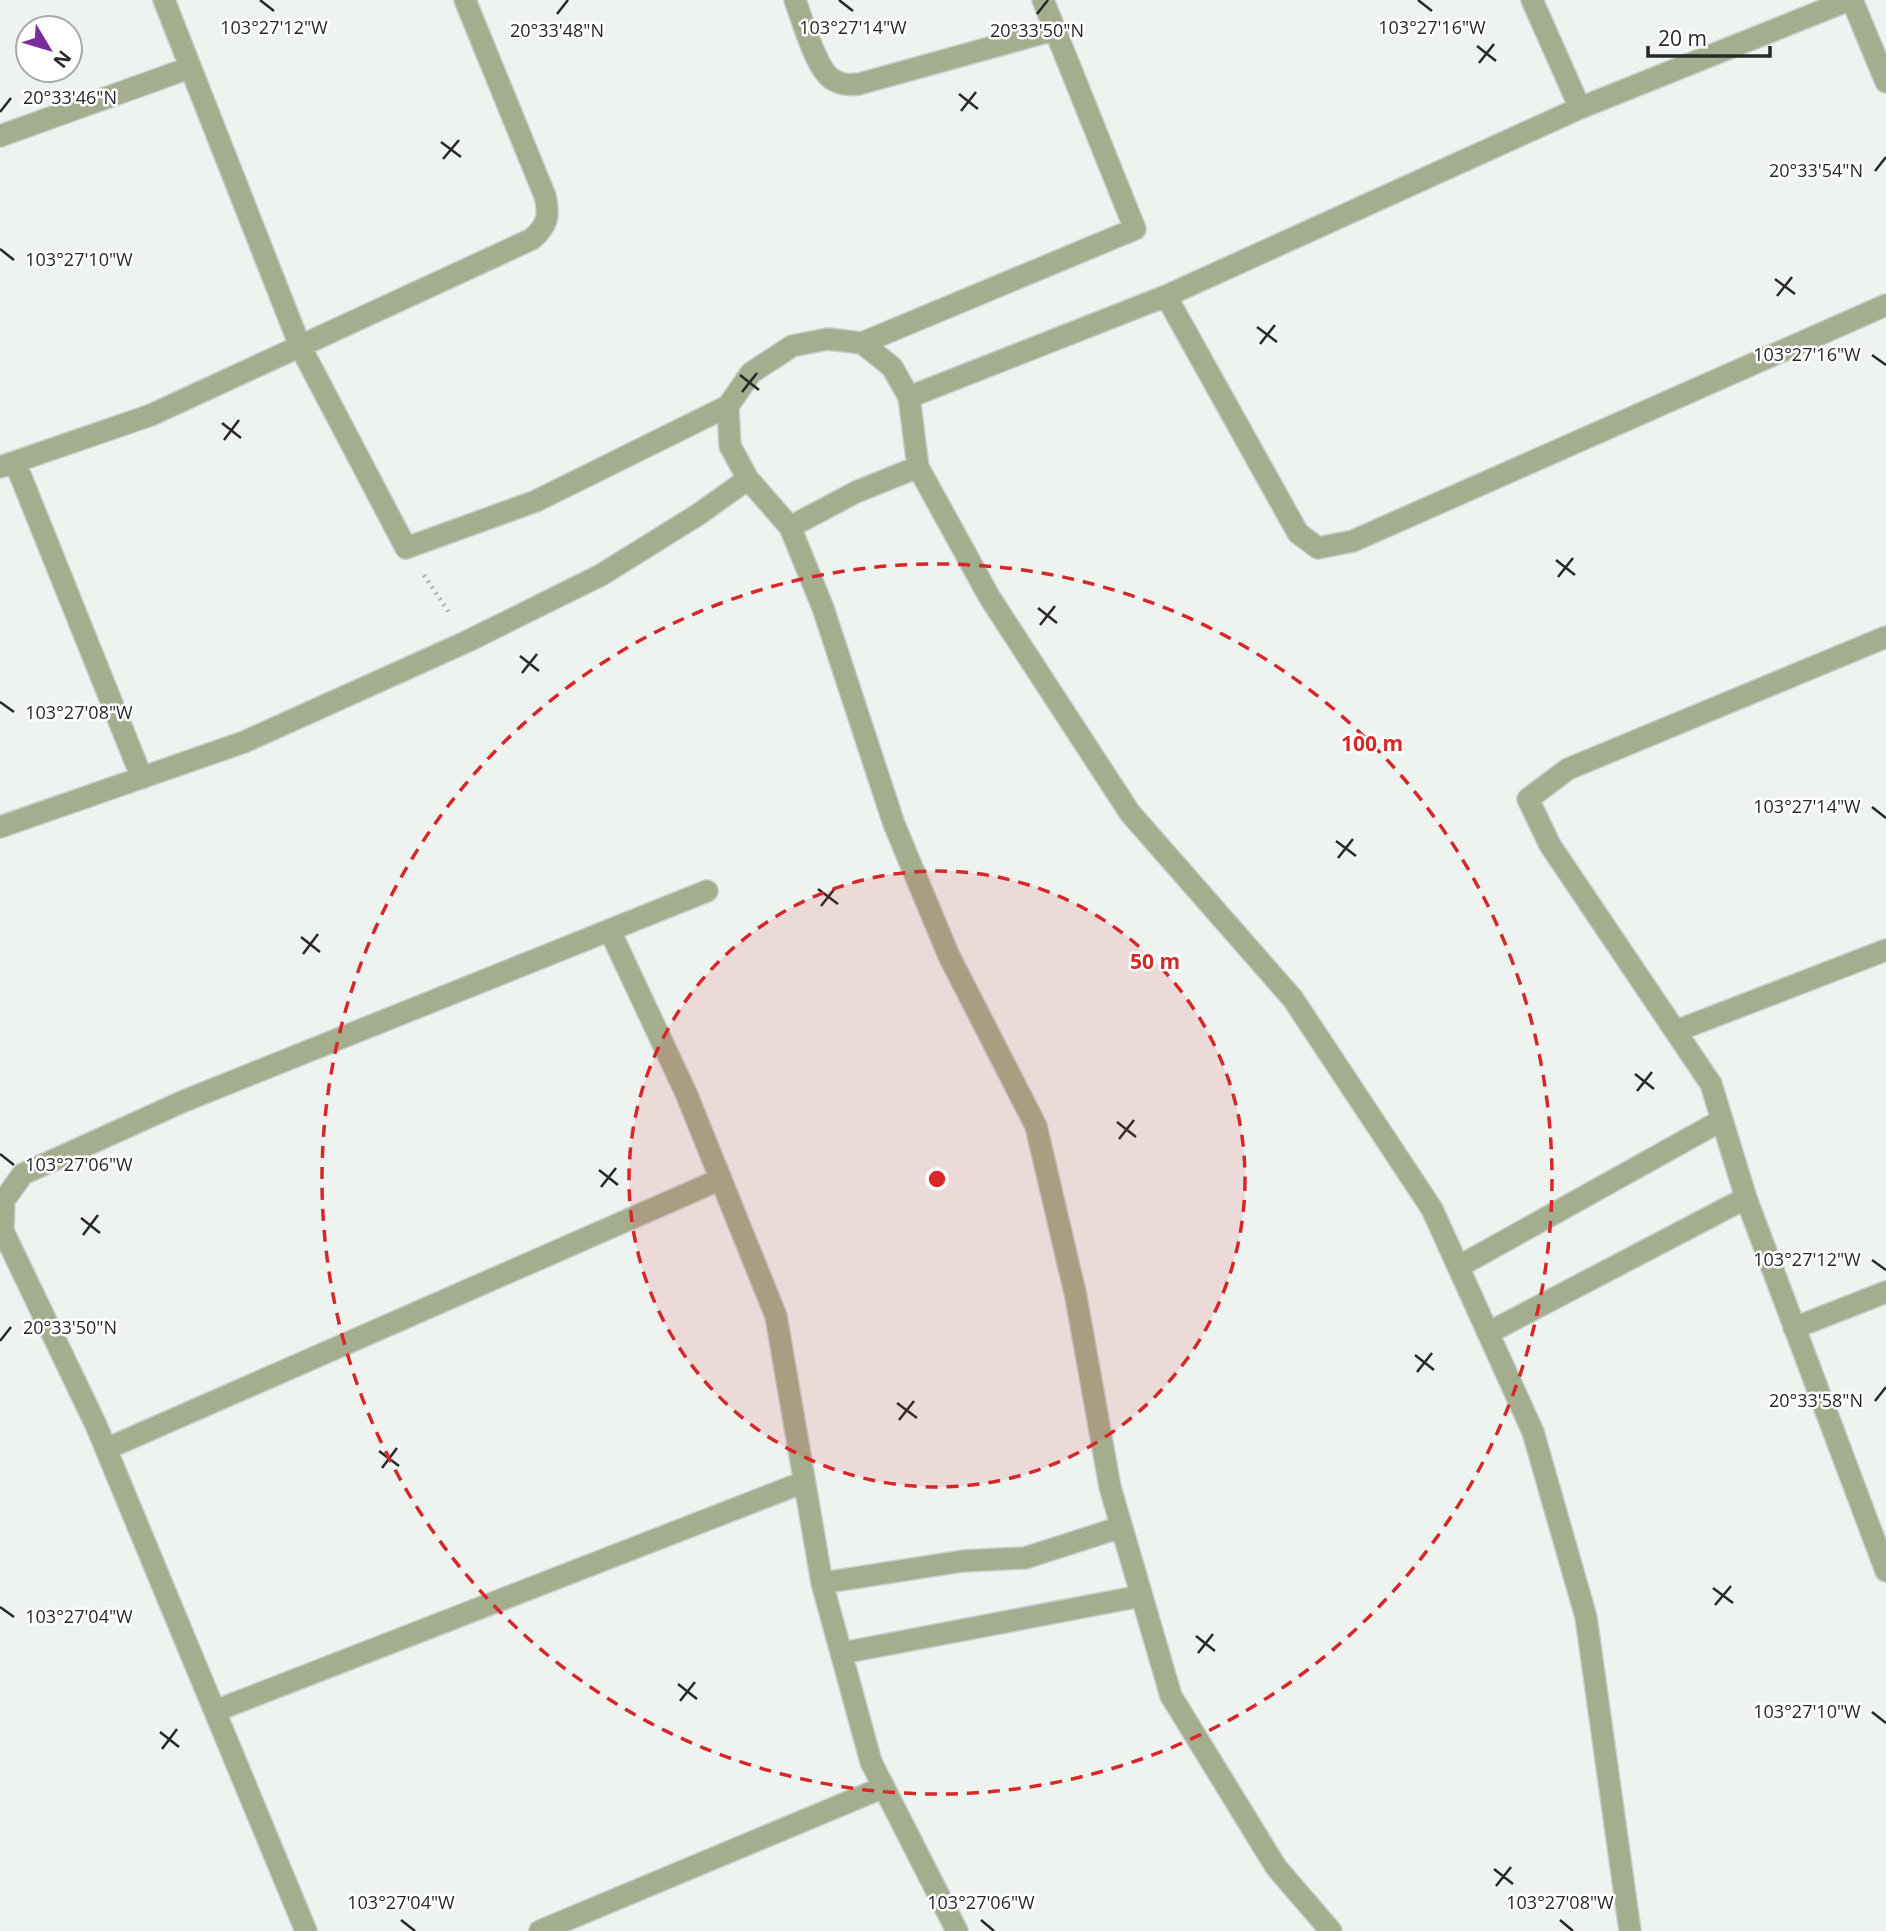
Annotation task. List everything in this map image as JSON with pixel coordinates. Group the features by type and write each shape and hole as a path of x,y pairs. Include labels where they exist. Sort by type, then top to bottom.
{"street":[{"path":"164,0 300,346 406,548 536,501 728,406 751,373 792,346 828,339 862,343 1135,229 1044,0"},
{"path":"142,778 8,465 151,415 532,239 545,228 549,212 545,196 465,0"},
{"path":"795,0 821,66 830,78 844,85 859,84 1054,30"},
{"path":"1532,0 1580,108"},
{"path":"909,397 1166,296 1580,108 1850,0 1886,82"},
{"path":"0,136 189,68"},
{"path":"1166,296 1298,533 1318,548 1353,541 1886,305"},
{"path":"862,343 892,367 909,397 918,467 990,598 1130,813 1293,999 1432,1209 1533,1432 1586,1617 1630,1931"},
{"path":"728,406 730,446 748,479 790,527 823,608 894,824 949,956 1036,1126 1076,1297 1110,1487 1171,1696 1276,1867 1331,1931"},
{"path":"790,527 856,492 918,467"},
{"path":"0,827 244,742 468,641 601,575 699,514 748,479"},
{"path":"1886,637 1569,769 1528,799 1550,845 1711,1084 1746,1198 1886,1571"},
{"path":"306,1931 106,1449 3,1231 4,1200 23,1174 184,1101 707,891"},
{"path":"610,931 686,1093 776,1316 822,1583 871,1762 957,1931"},
{"path":"1676,1031 1886,950"},
{"path":"1458,1266 1721,1120"},
{"path":"106,1449 721,1179"},
{"path":"1488,1333 1746,1198"},
{"path":"1794,1328 1886,1292"},
{"path":"215,1711 804,1482"},
{"path":"822,1583 962,1561 1025,1558 1121,1528"},
{"path":"842,1653 1141,1596"},
{"path":"540,1931 884,1787"}],"path":[{"path":"406,548 468,641"}]}
